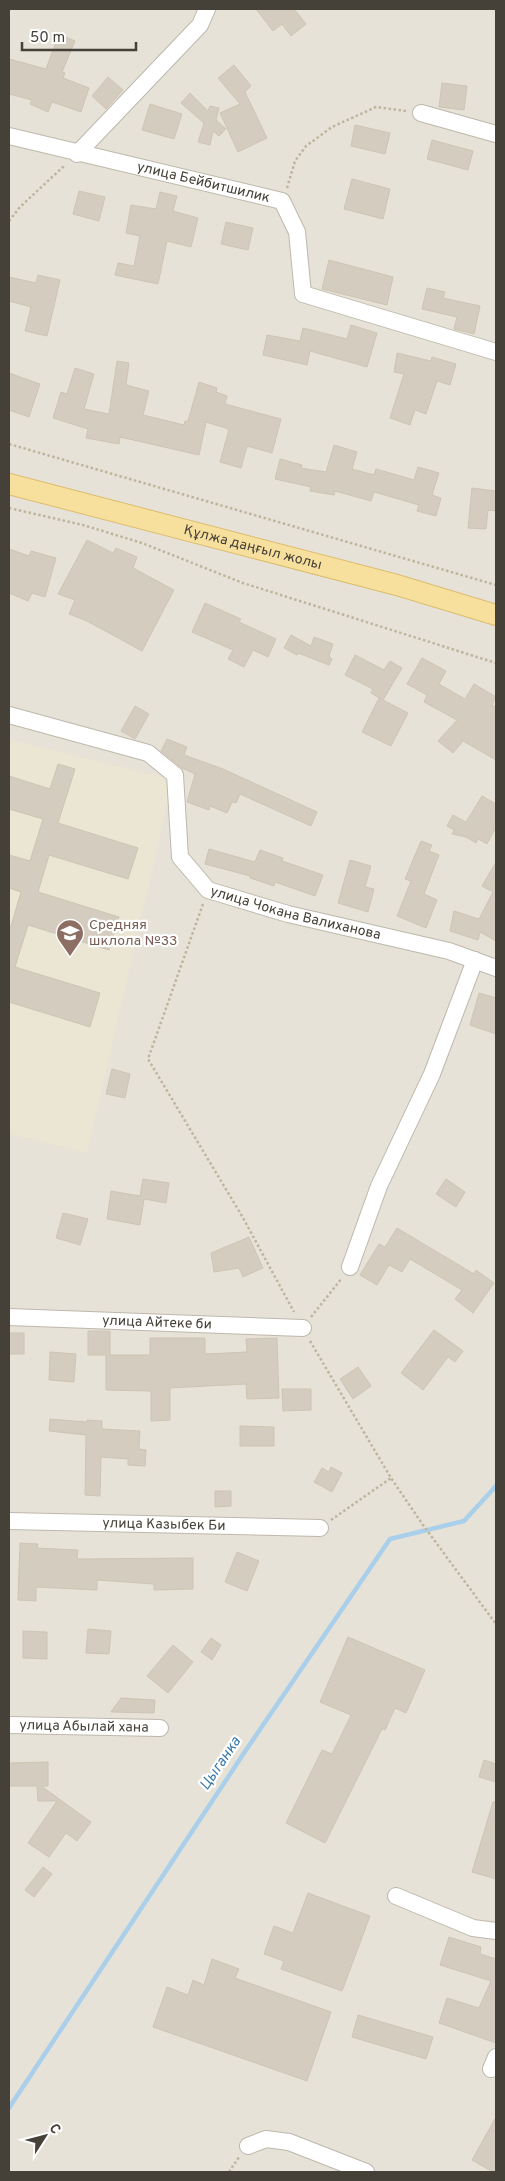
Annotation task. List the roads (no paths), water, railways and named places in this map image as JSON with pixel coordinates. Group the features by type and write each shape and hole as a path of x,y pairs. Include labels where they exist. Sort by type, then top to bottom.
{"main road":[{"name":"Құлжа даңғыл жолы","path":"9,484 397,585 496,615"}],"street":[{"path":"77,154 200,25 208,9"},
{"path":"421,113 496,134"},
{"name":"улица Бейбитшилик","path":"9,136 77,154 282,201 297,232 303,294 496,352"},
{"name":"улица Чокана Валиханова","path":"9,715 148,753 175,775 180,857 208,890 288,914 449,951 496,968"},
{"path":"350,1267 379,1186 432,1074 475,960"},
{"name":"улица Айтеке би","path":"9,1317 303,1328"},
{"name":"улица Казыбек Би","path":"9,1521 320,1528"},
{"name":"улица Абылай хана","path":"9,1725 160,1728"},
{"path":"396,1896 473,1928 496,1931"},
{"path":"248,2146 266,2139 289,2142 366,2172"}],"waterway":[{"name":"Цыганка","path":"9,2108 244,1753 390,1539 464,1521 496,1486"}],"place":[{"name":"Средняя шклола №33","path":"70,957"}]}
